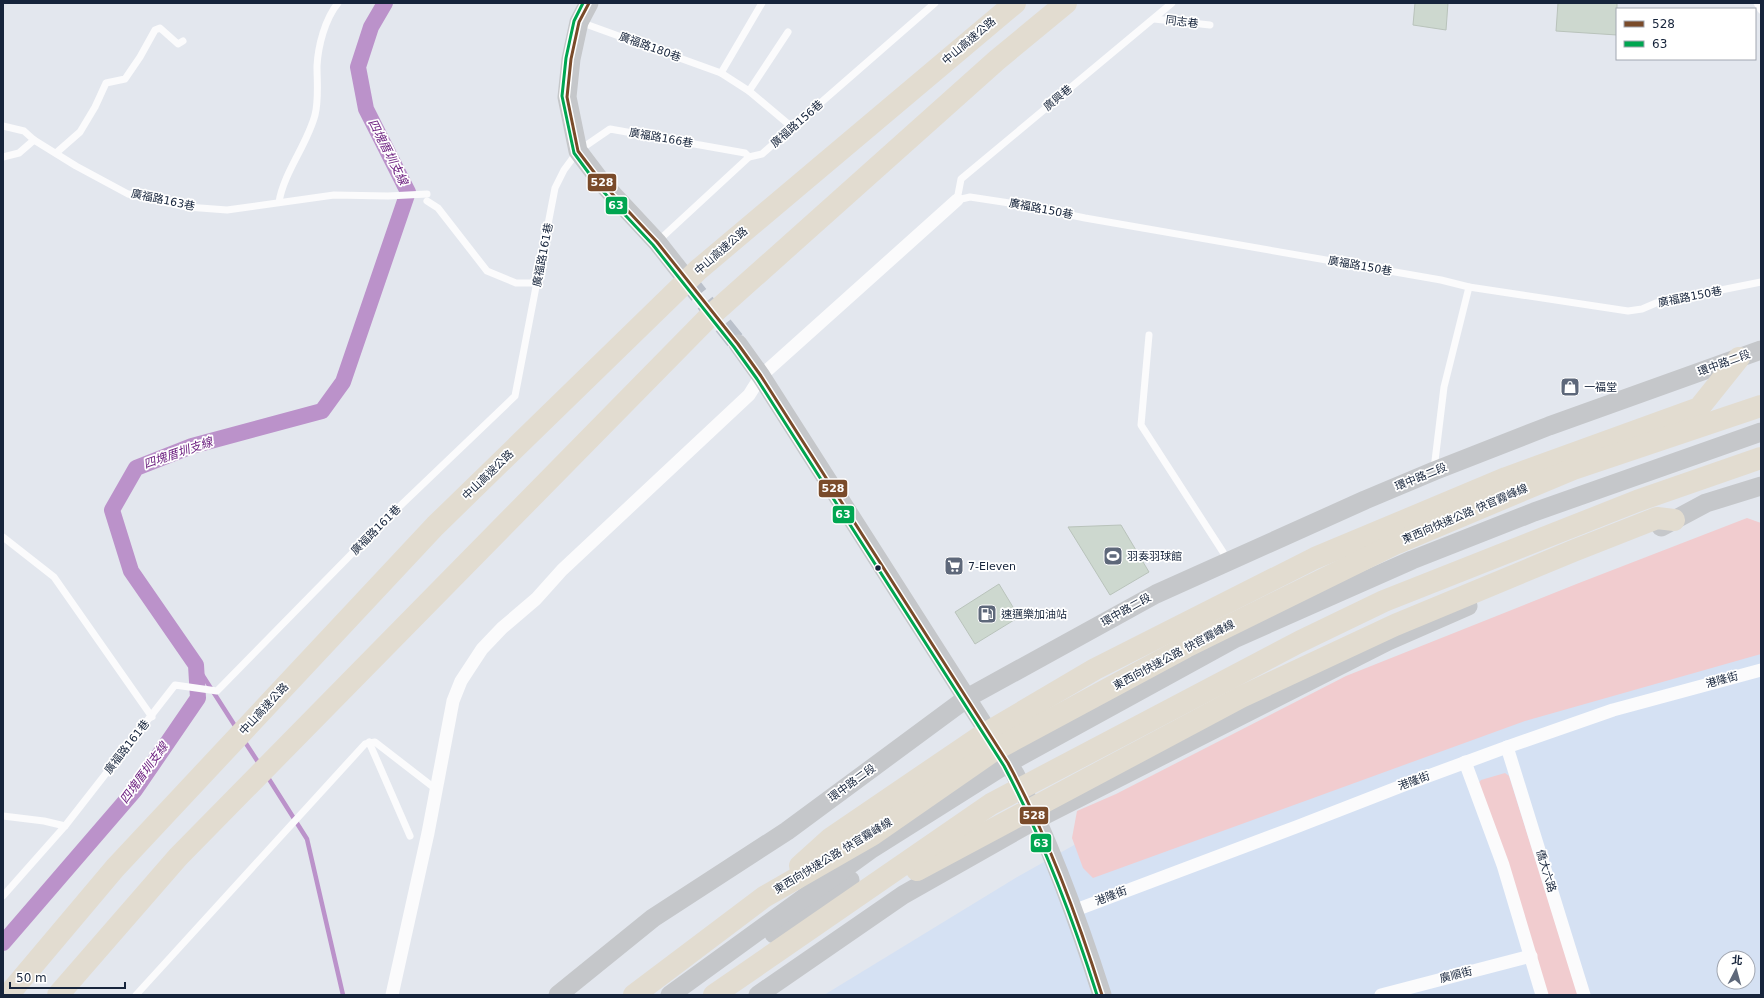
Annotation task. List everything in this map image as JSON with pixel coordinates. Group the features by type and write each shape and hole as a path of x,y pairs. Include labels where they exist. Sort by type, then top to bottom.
{"highway":[{"name":"中山高速公路","path":"8,995 115,868 435,526 698,270 1015,3"},
{"path":"58,995 178,857 707,319 997,60 1066,3"},
{"path":"764,897 831,838 978,738 1094,669 1315,558 1506,478 1699,408 1739,358"},
{"name":"東西向快速公路 快官霧峰線","path":"634,995 764,897 872,835 992,751 1186,647 1382,550 1573,469 1761,406"},
{"path":"714,995 991,804 1299,642 1391,598 1637,501 1761,458"},
{"path":"820,922 1241,697 1395,624 1657,518 1674,520"}],"street":[{"path":"589,3 580,22 571,59 567,97 578,151 603,184 657,242 687,280"},
{"path":"392,995 437,790 453,701 461,681 482,649 502,628 536,599 562,570 615,519 748,395 761,376 957,200"},
{"path":"738,344 761,376 1012,769 1037,819 1073,911 1102,995"},
{"name":"環中路二段","path":"558,995 652,918 787,831 967,698 1156,594 1434,471 1549,426 1761,350"},
{"path":"670,995 721,956 870,850 1243,634 1412,560 1534,512 1761,432"},
{"path":"688,995 917,831 1012,769 1227,655 1398,577 1532,520 1692,464 1761,443"},
{"path":"758,995 902,895 1037,819 1388,641 1552,570 1652,531 1706,503 1761,486"},
{"name":"港隆街","path":"1073,911 1507,747 1614,710 1761,670"},
{"name":"僑大六路","path":"1507,747 1584,995"},
{"path":"1465,762 1503,865 1542,995"},
{"name":"廣順街","path":"1381,995 1531,956"}],"lane":[{"path":"279,202 280,193 315,115 318,86 317,65 321,39 332,10 338,3"},
{"path":"721,73 762,3"},
{"name":"廣福路156巷","path":"657,242 749,157 762,154 935,3"},
{"name":"廣興巷","path":"957,200 961,179 1172,3"},
{"path":"1757,3 1761,10"},
{"name":"同志巷","path":"1154,19 1210,25"},
{"name":"廣福路180巷","path":"580,22 721,73 749,92 793,128"},
{"path":"56,153 80,132 95,107 106,83 125,78 140,57 155,30 160,28 178,44 183,41"},
{"path":"749,92 788,32"},
{"name":"廣福路163巷","path":"3,126 24,131 34,140 76,166 128,194 179,206 227,210 334,195 427,198 438,208 487,271 516,283 538,283"},
{"name":"廣福路166巷","path":"578,151 610,129 745,153 749,157"},
{"path":"3,158 19,153 34,140"},
{"name":"廣福路161巷","path":"3,896 65,826 175,685 217,691 376,529 515,396 538,283 555,188 564,170 578,151"},
{"name":"廣福路150巷","path":"957,200 970,197 1016,204 1085,218 1426,278 1469,287 1628,311 1642,309 1656,303 1761,282"},
{"path":"1434,471 1444,387 1469,287"},
{"path":"1149,335 1141,425 1223,552 1227,562"},
{"path":"3,537 54,577 152,716"},
{"path":"136,995 365,744 369,742 376,742 437,790"},
{"path":"369,742 410,836"},
{"path":"3,816 65,826"}],"shaded area":[{"path":"1747,518 1761,523 1761,654 1525,721 1093,878 1083,868 1072,838 1077,811 1116,794 1346,676"},
{"path":"1761,529 1761,995 824,995 1019,876 1099,831"},
{"path":"1505,773 1509,776 1578,995 1548,995 1478,784 1481,780"}],"building":[{"path":"1415,3 1448,3 1446,30 1413,25"},
{"path":"1558,3 1617,3 1616,35 1556,31"},
{"path":"1121,525 1149,572 1110,595 1068,527"},
{"name":"速邁樂加油站","path":"999,584 1019,617 975,644 955,612"}],"waterway":[{"name":"四塊厝圳支線","path":"3,943 135,790 198,698 196,665 131,571 112,510 136,468 192,446 322,411 343,382 408,192 366,109 358,67 371,27 385,3"},
{"path":"196,665 237,729"},
{"path":"243,739 260,765"},
{"path":"267,776 307,839 343,995"}],"tunnel":[{"path":"687,280 738,344"}],"transit line":[{"name":"63","path":"583,3 574,21 566,58 562,96 574,153 599,187 653,245 734,347 757,379 1004,766 1031,821 1056,878 1097,995"},
{"name":"528","path":"589,3 579,22 571,59 567,97 578,151 603,184 657,242 738,344 761,376 1008,763 1036,819 1061,877 1102,995"}],"place":[{"name":"一福堂","path":"1570,387"},
{"name":"羽奏羽球館","path":"1113,556"},
{"name":"7-Eleven","path":"954,566"},
{"name":"速邁樂加油站","path":"987,614"}]}
